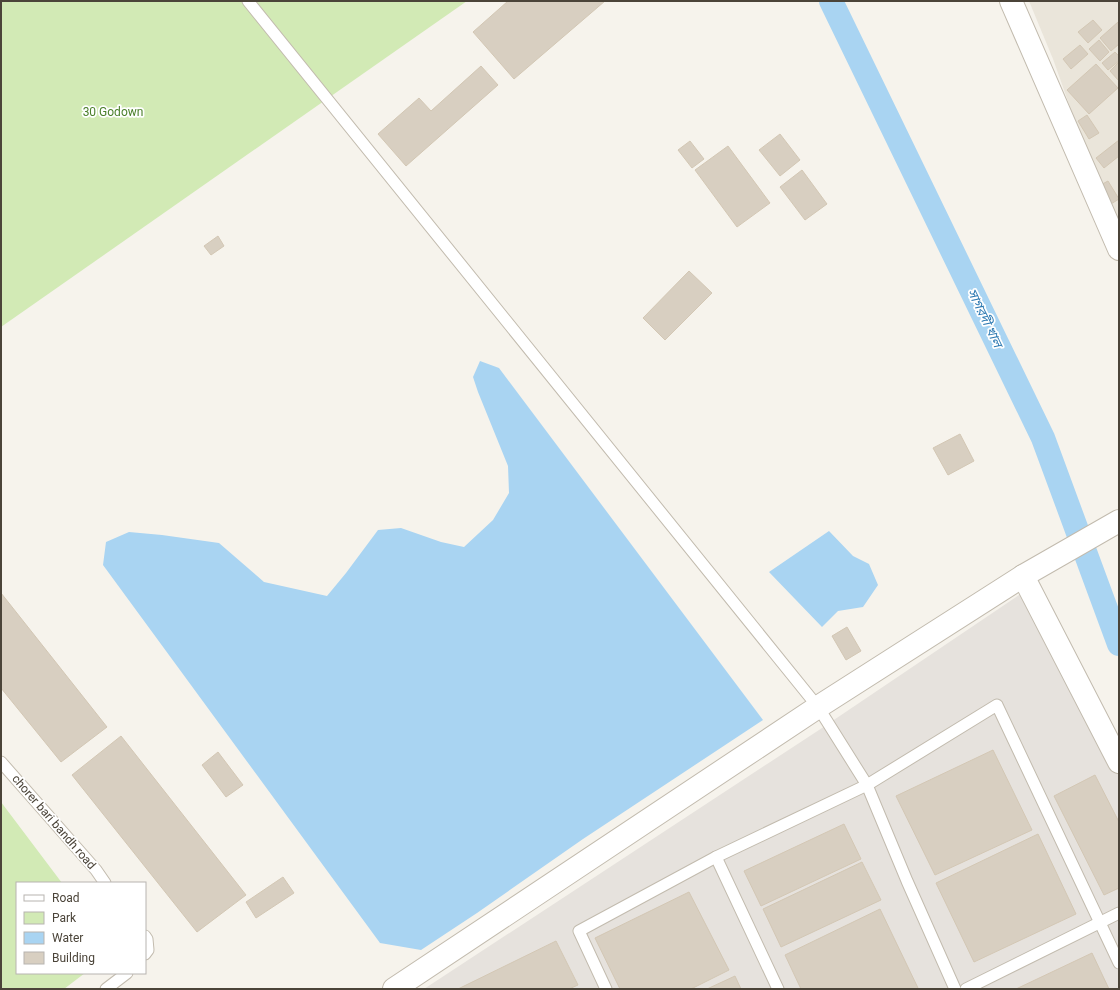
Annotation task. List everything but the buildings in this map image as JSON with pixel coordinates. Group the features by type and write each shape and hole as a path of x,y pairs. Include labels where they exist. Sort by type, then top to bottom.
{"street":[{"path":"1011,1 1119,249"},
{"path":"394,989 818,707 1031,571 1119,521"},
{"path":"1031,571 1119,762"}],"lane":[{"path":"248,1 818,707 867,785 907,881 955,989"},
{"path":"606,989 579,931 716,857 867,785 997,705 1119,963"},
{"name":"chorer bari bandh road","path":"1,762 96,870 104,882"},
{"path":"716,857 778,989"},
{"path":"966,989 1119,913"},
{"path":"146,938 148,950 146,953"},
{"path":"106,989 126,974"}],"shaded area":[{"path":"1029,1 1119,1 1119,225 1091,166 1053,59"},
{"path":"1028,589 1119,768 1119,989 424,989 819,730"}],"green space":[{"name":"30 Godown","path":"1,1 467,1 1,327"},
{"path":"1,802 61,882 16,882 16,974 84,974 64,989 1,989"}],"water":[{"path":"480,361 499,368 763,720 583,839 421,950 380,943 103,565 106,542 129,532 162,535 219,543 264,582 327,596 378,530 401,528 441,542 464,547 493,520 509,493 508,466 473,377"},
{"path":"829,531 853,556 869,564 878,585 863,607 838,611 822,627 769,572"}],"waterway":[{"name":"সাগরদী খাল","path":"831,1 1043,438 1119,644"}]}
